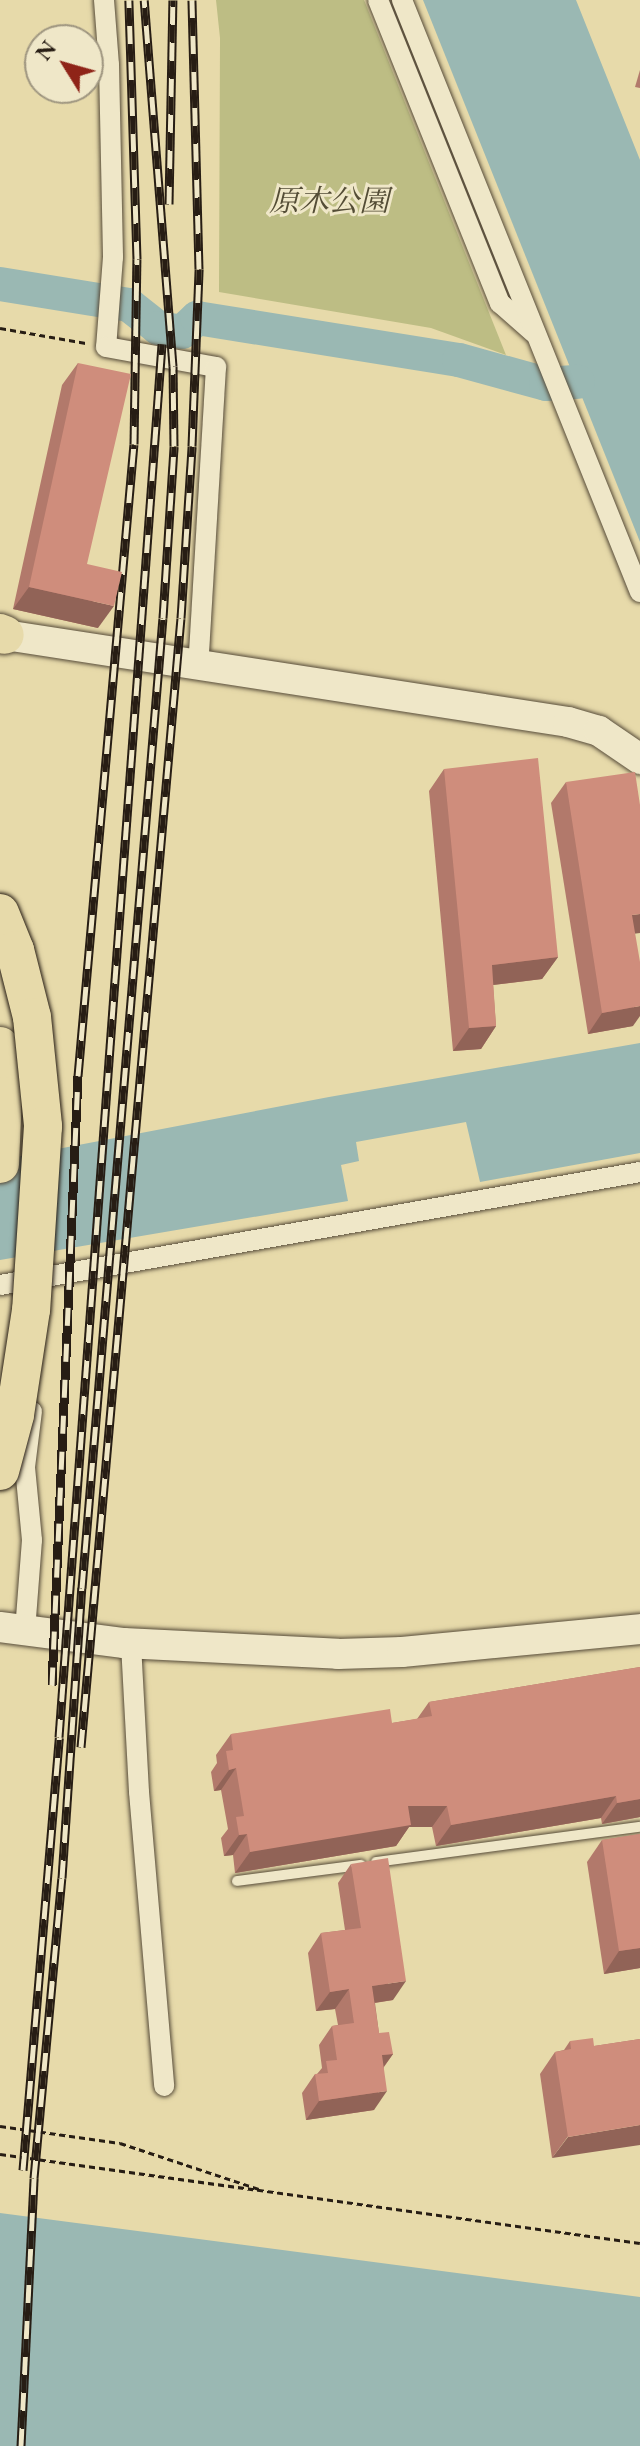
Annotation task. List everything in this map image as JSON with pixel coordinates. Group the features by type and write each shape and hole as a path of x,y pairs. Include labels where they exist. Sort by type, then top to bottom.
{"highway":[{"path":"0,913 25,985 38,1052 43,1126 40,1201 25,1352 15,1415 0,1471"},
{"path":"0,1046 3,1096 0,1164"},
{"path":"0,1417 22,1326 40,1201"}],"street":[{"path":"104,0 109,65 110,291 106,347 216,367 198,668"},
{"path":"378,0 500,303 537,335"},
{"path":"402,0 640,592"},
{"path":"2,635 198,668 568,722 599,731 640,759"},
{"path":"0,1285 640,1172"},
{"path":"0,1346 26,1366 34,1382 25,1467 32,1540 12,1629 131,1644 281,1653 376,1653 640,1629"},
{"path":"131,1644 139,1792 164,2086"}],"lane":[{"path":"237,1881 640,1827"}],"path":[{"path":"0,328 106,347"},
{"path":"0,2126 120,2143 266,2191"},
{"path":"0,2154 640,2243"}],"green space":[{"name":"原木公園","path":"216,0 364,0 506,355 431,328 219,292 220,38"}],"water":[{"path":"423,0 576,0 640,160 640,542"},
{"path":"640,1043 640,1153 480,1182 466,1122 356,1142 359,1161 341,1165 348,1201 0,1260 0,1160 329,1097"},
{"path":"0,2213 640,2297 640,2446 0,2446"}],"building":[{"path":"78,363 131,374 87,564 122,572 114,606 29,587"},
{"path":"538,758 558,957 492,965 496,1026 469,1028 444,769"},
{"path":"635,772 640,805 640,914 632,915 640,962 640,1006 602,1013 566,782"},
{"path":"640,1667 640,1799 617,1803 616,1796 451,1825 447,1806 408,1806 411,1825 250,1852 247,1834 239,1835 236,1817 244,1816 236,1768 229,1770 226,1751 233,1750 231,1734 390,1709 392,1723 432,1716 429,1702"},
{"path":"640,1834 640,1948 619,1951 602,1840"},
{"path":"388,1858 406,1981 372,1986 379,2033 389,2032 393,2054 382,2055 387,2091 319,2101 315,2074 328,2073 326,2061 337,2060 332,2026 354,2023 349,1989 330,1992 321,1933 361,1928 351,1864"},
{"path":"593,2038 594,2046 640,2039 640,2125 568,2137 555,2052 571,2049 570,2041"}],"waterway":[{"path":"0,284 129,305 158,328 182,332 197,318 459,360 546,384 578,382"}],"railway":[{"path":"52,1685 78,1076 134,444 137,259 129,0"},
{"path":"21,2446 34,2178 62,1878 82,1588 163,618 174,446 173,366 144,0"},
{"path":"169,204 173,0"},
{"path":"81,1747 181,618 192,446 199,269 192,0"},
{"path":"23,2170 59,1737 162,344"}]}
